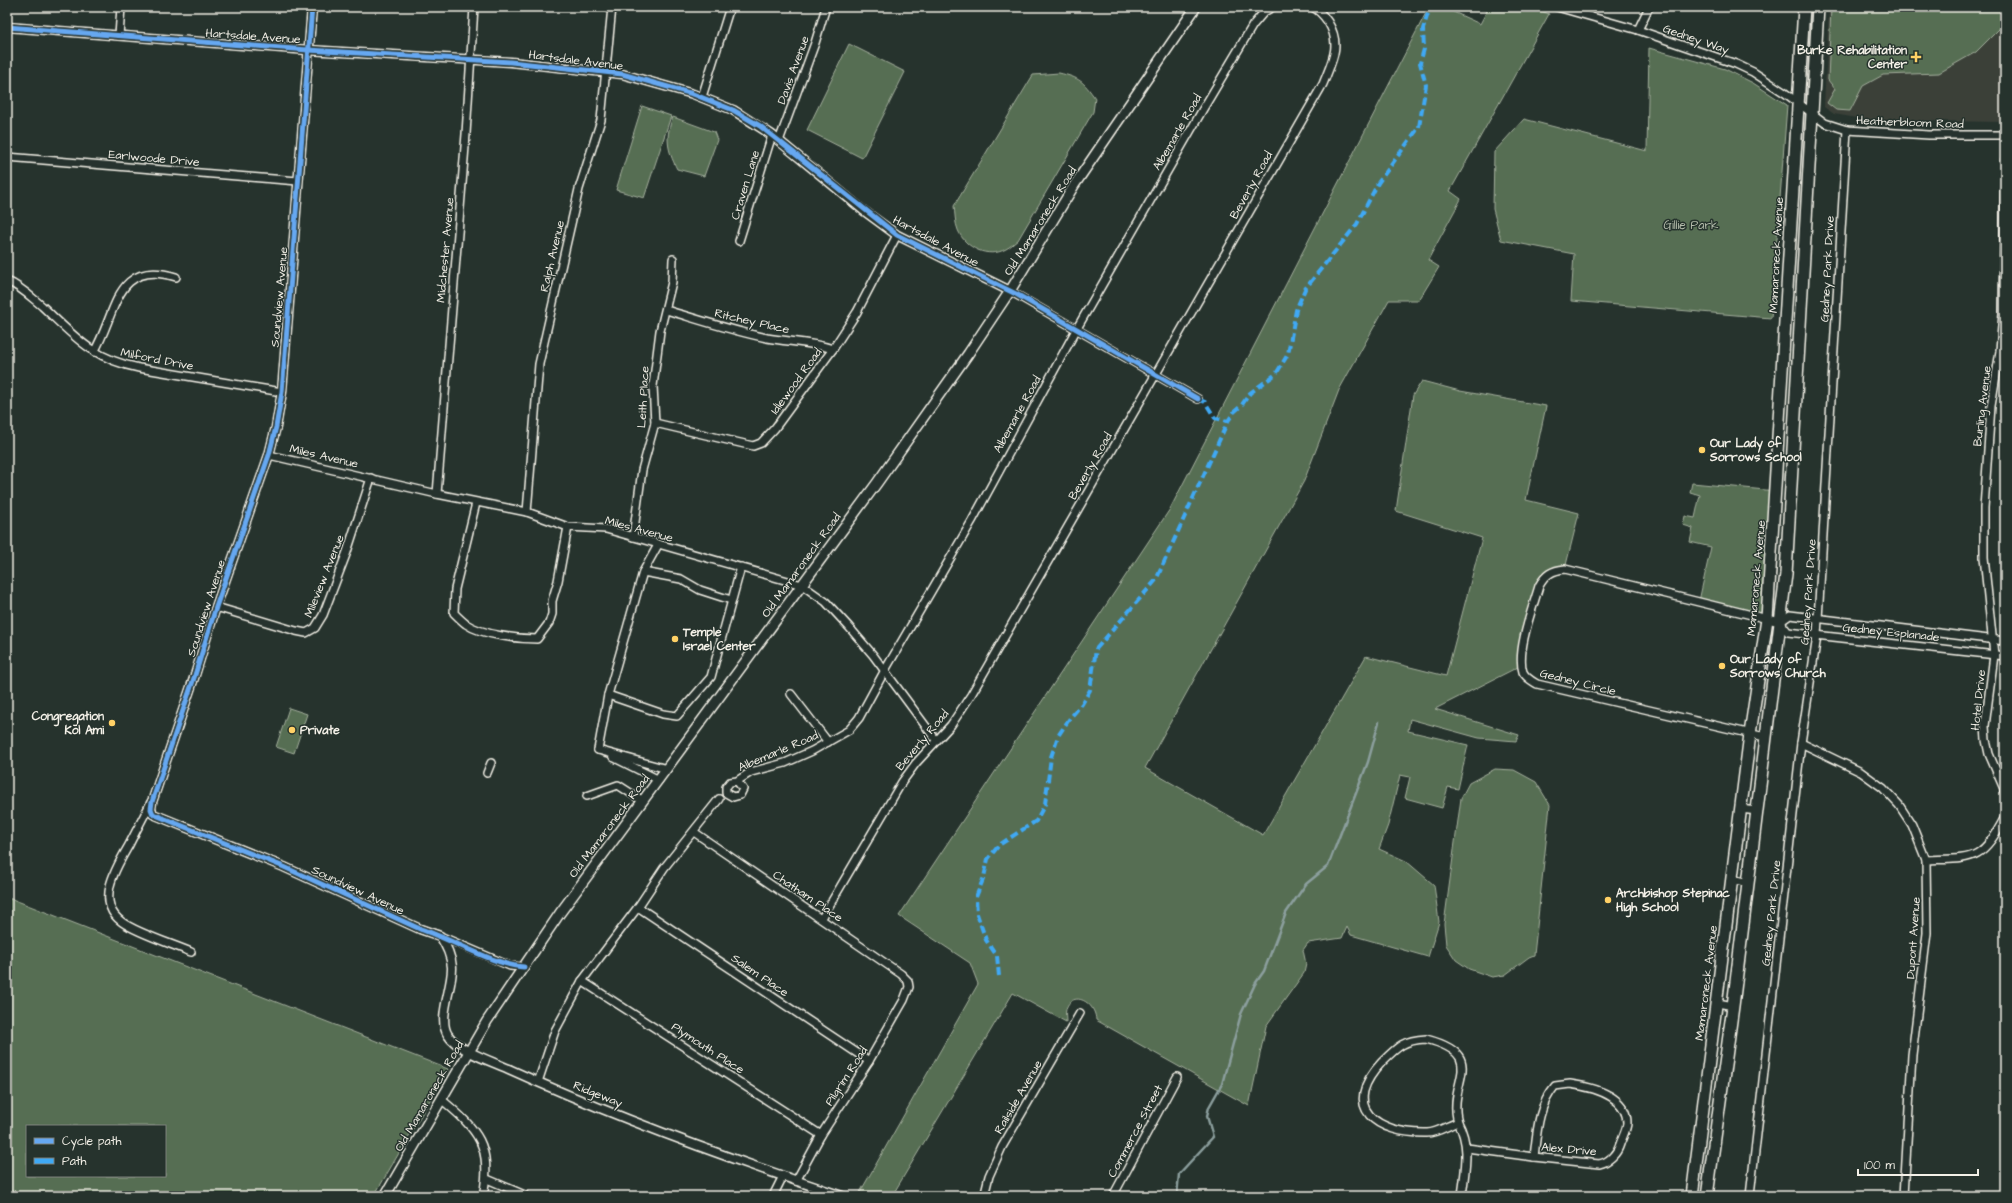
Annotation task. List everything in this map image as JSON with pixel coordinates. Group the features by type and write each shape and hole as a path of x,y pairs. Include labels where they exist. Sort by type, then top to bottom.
{"main road":[{"name":"Old Mamaroneck Road","path":"385,1196 487,1021 560,913 802,585 964,361 1010,291 1075,184 1196,7"},
{"name":"Mamaroneck Avenue","path":"1692,1196 1718,1003 1750,734 1767,618 1804,7"},
{"path":"1707,1196 1733,1006 1780,622 1788,542 1818,7"}],"street":[{"path":"119,36 121,7"},
{"name":"Soundview Avenue","path":"312,7 282,392 276,427 269,455 216,607 151,809 153,814 173,824 284,867 420,929 510,966 524,967"},
{"name":"Midchester Avenue","path":"437,494 474,7"},
{"name":"Ralph Avenue","path":"527,512 539,364 580,189 601,120 612,7"},
{"path":"702,97 730,7"},
{"name":"Davis Avenue","path":"779,141 815,43 826,7"},
{"name":"Albemarle Road","path":"737,781 751,772 785,763 828,742 849,730 859,718 884,672 972,521 1076,330 1253,25 1264,12 1273,7"},
{"path":"1312,7 1320,9"},
{"path":"1638,30 1649,7"},
{"name":"Gedney Way","path":"1559,8 1638,30 1736,64 1753,72 1798,102"},
{"name":"Beverly Road","path":"822,918 902,782 916,763 951,725 971,694 1154,374 1323,84 1333,60 1336,47 1334,32 1320,9"},
{"name":"Hartsdale Avenue","path":"7,27 308,50 511,62 622,74 702,97 733,110 772,135 863,210 897,235 1010,291 1198,399"},
{"name":"Heatherbloom Road","path":"1798,102 1825,123 1847,130 1922,135 2005,135"},
{"name":"Gedney Park Drive","path":"1750,1196 1801,743 1818,619 1847,130"},
{"name":"Craven Lane","path":"739,241 772,135"},
{"name":"Earlwoode Drive","path":"7,157 298,181"},
{"name":"Burling Avenue","path":"1994,655 1984,557 1984,508 1991,406 2000,351 2003,313 2005,160"},
{"name":"Idlewood Road","path":"655,423 753,446 761,443 791,408 833,349 857,312 897,235"},
{"name":"Leith Place","path":"633,537 642,470 655,423 654,386 660,331 672,282 673,259"},
{"path":"94,352 121,292 133,278 154,273 164,273 176,277"},
{"name":"Milford Drive","path":"7,281 29,295 94,352 119,364 282,392"},
{"name":"Ritchey Place","path":"666,310 743,332 769,338 820,345 833,349"},
{"name":"Miles Avenue","path":"269,455 476,503 527,512 568,527 606,529 658,545 740,566 802,585 826,602 873,655 884,672 936,740"},
{"name":"Mileview Avenue","path":"216,607 296,631 306,633 315,628 323,615 371,478"},
{"path":"476,503 455,590 454,613 467,625 496,635 520,639 537,639 549,623 552,614 552,601 558,581 568,527"},
{"path":"598,750 608,695 643,572 658,545"},
{"path":"608,695 664,714 677,716 711,677 740,566"},
{"name":"Gedney Circle","path":"1765,737 1537,684 1530,680 1523,672 1522,650 1539,586 1546,575 1565,569 1767,618"},
{"path":"643,572 681,579 700,590 731,600"},
{"name":"Gedney Esplanade","path":"1780,622 1790,615 2005,641"},
{"name":"Gedney Esplanade","path":"1767,618 1780,622 1788,632 2005,656"},
{"name":"Hotel Drive","path":"1994,655 1985,726 1986,740 1989,754 2005,791"},
{"path":"791,694 828,742"},
{"name":"Dupont Avenue","path":"1801,743 1861,772 1883,788 1899,805 1912,825 1926,860 1927,933 1912,1055 1904,1196"},
{"path":"598,750 668,768"},
{"path":"598,750 659,780"},
{"path":"487,773 491,763"},
{"path":"587,796 618,785 643,801"},
{"path":"538,1082 555,1031 582,981 638,907 664,868 719,799"},
{"path":"152,802 114,872 110,885 109,902 116,917 126,924 191,952"},
{"path":"1741,809 1757,811"},
{"path":"1926,860 1967,858 1983,850 1993,840 2005,817"},
{"name":"Chatham Place","path":"694,832 822,918 901,974 908,981"},
{"path":"1732,879 1748,882"},
{"name":"Salem Place","path":"638,907 870,1061"},
{"name":"Ridgeway","path":"440,936 448,951 452,968 444,1020 446,1031 455,1042 469,1051 538,1082 707,1151 842,1196"},
{"name":"Plymouth Place","path":"582,981 821,1135"},
{"name":"Pilgrim Road","path":"796,1181 821,1135 870,1061 904,1000 908,987 908,981"},
{"path":"1718,1003 1733,1006"},
{"name":"Railside Avenue","path":"984,1196 988,1176 1002,1147 1080,1013"},
{"path":"1458,1122 1429,1133 1389,1129 1379,1124 1368,1115 1364,1106 1363,1095 1372,1073 1397,1047 1410,1040 1426,1039 1446,1045 1459,1056 1463,1071 1455,1110 1458,1122 1464,1133 1467,1148 1462,1196"},
{"name":"Commerce Street","path":"1113,1196 1177,1077"},
{"name":"Alex Drive","path":"1467,1148 1534,1157 1599,1164 1606,1162 1618,1150 1627,1124 1622,1109 1614,1099 1604,1092 1591,1087 1570,1084 1555,1086 1546,1100 1538,1122 1534,1157"},
{"path":"441,1099 460,1115 478,1136 486,1154 486,1179 483,1196"},
{"path":"773,1196 783,1176"},
{"path":"486,1179 527,1196"}],"shaded area":[{"name":"Burke Rehabilitation Center","path":"1829,7 2005,7 2005,122 1868,120 1834,114 1824,107"}],"green space":[{"path":"1429,7 1448,7 1447,9 1480,24 1489,7 1531,7 1549,14 1450,191 1461,199 1428,260 1439,267 1419,300 1389,300 1339,390 1304,481 1145,768 1263,835 1366,656 1446,676 1482,538 1396,511 1413,395 1422,381 1460,391 1546,406 1526,500 1579,513 1565,569 1543,579 1522,650 1522,665 1435,709 1519,735 1516,741 1479,738 1410,719 1408,731 1468,745 1458,789 1448,787 1442,808 1405,798 1410,777 1400,775 1388,825 1379,849 1406,861 1434,885 1439,922 1428,957 1351,935 1347,927 1342,938 1308,943 1303,950 1306,964 1304,973 1266,1026 1249,1106 1096,1020 1095,1013 1092,1008 1083,1000 1073,1000 1069,1003 1066,1009 1066,1022 1013,993 892,1196 858,1196 978,984 970,963 899,916 1170,509"},
{"path":"1831,7 2005,7 2005,23 1976,52 1939,73 1883,75 1863,86 1850,111 1836,110 1827,103 1835,89 1828,80"},
{"path":"849,44 905,72 862,158 807,130"},
{"name":"Gillie Park","path":"1649,48 1725,69 1753,83 1787,105 1771,318 1571,301 1574,254 1501,240 1493,209 1494,152 1524,119 1647,151"},
{"path":"1059,73 1072,77 1084,84 1095,98 1093,112 1018,240 1008,248 999,252 992,253 978,250 972,247 961,236 956,224 954,206 1033,75"},
{"path":"642,106 671,116 644,198 616,190"},
{"path":"673,117 714,132 717,140 704,176 677,169 668,143 670,124"},
{"path":"1692,483 1776,491 1767,619 1699,601 1711,547 1690,542 1693,528 1683,525 1685,516 1695,518 1700,495 1690,492"},
{"name":"Private","path":"289,708 307,714 294,753 276,747"},
{"path":"1495,769 1514,770 1536,782 1550,805 1534,955 1505,975 1492,977 1469,969 1456,960 1446,945 1444,924 1461,798 1469,783"},
{"path":"7,899 12,899 448,1069 374,1196 7,1196"}],"waterway":[{"path":"1177,1196 1179,1174 1213,1137 1207,1116 1209,1107 1222,1084 1241,1014 1255,984 1264,971 1286,913 1306,884 1328,866 1368,762 1379,722"}],"marked path":[{"path":"999,976 997,956 986,940 977,914 976,897 984,877 988,859 999,845 1036,821 1045,804 1051,757 1058,736 1082,704 1090,690 1096,649 1156,580 1228,421 1250,393 1276,374 1288,354 1296,310 1305,289 1357,224 1378,183 1419,127 1426,85 1420,63 1424,49 1423,29 1430,7"},
{"path":"1198,399 1205,402 1215,418 1228,421"}],"cycle path":[{"path":"312,7 282,392 276,427 269,455 216,607 151,809 153,814 284,867 420,929 486,957 499,962 524,967"},
{"path":"7,27 308,50 511,62 622,74 693,94 733,110 760,126 897,235 1016,294 1198,399"}],"place":[{"name":"Burke Rehabilitation Center","path":"1916,57"},
{"name":"Our Lady of Sorrows School","path":"1702,450"},
{"name":"Temple Israel Center","path":"675,639"},
{"name":"Our Lady of Sorrows Church","path":"1722,666"},
{"name":"Congregation Kol Ami","path":"112,723"},
{"name":"Private","path":"292,730"},
{"name":"Archbishop Stepinac High School","path":"1608,900"}]}
